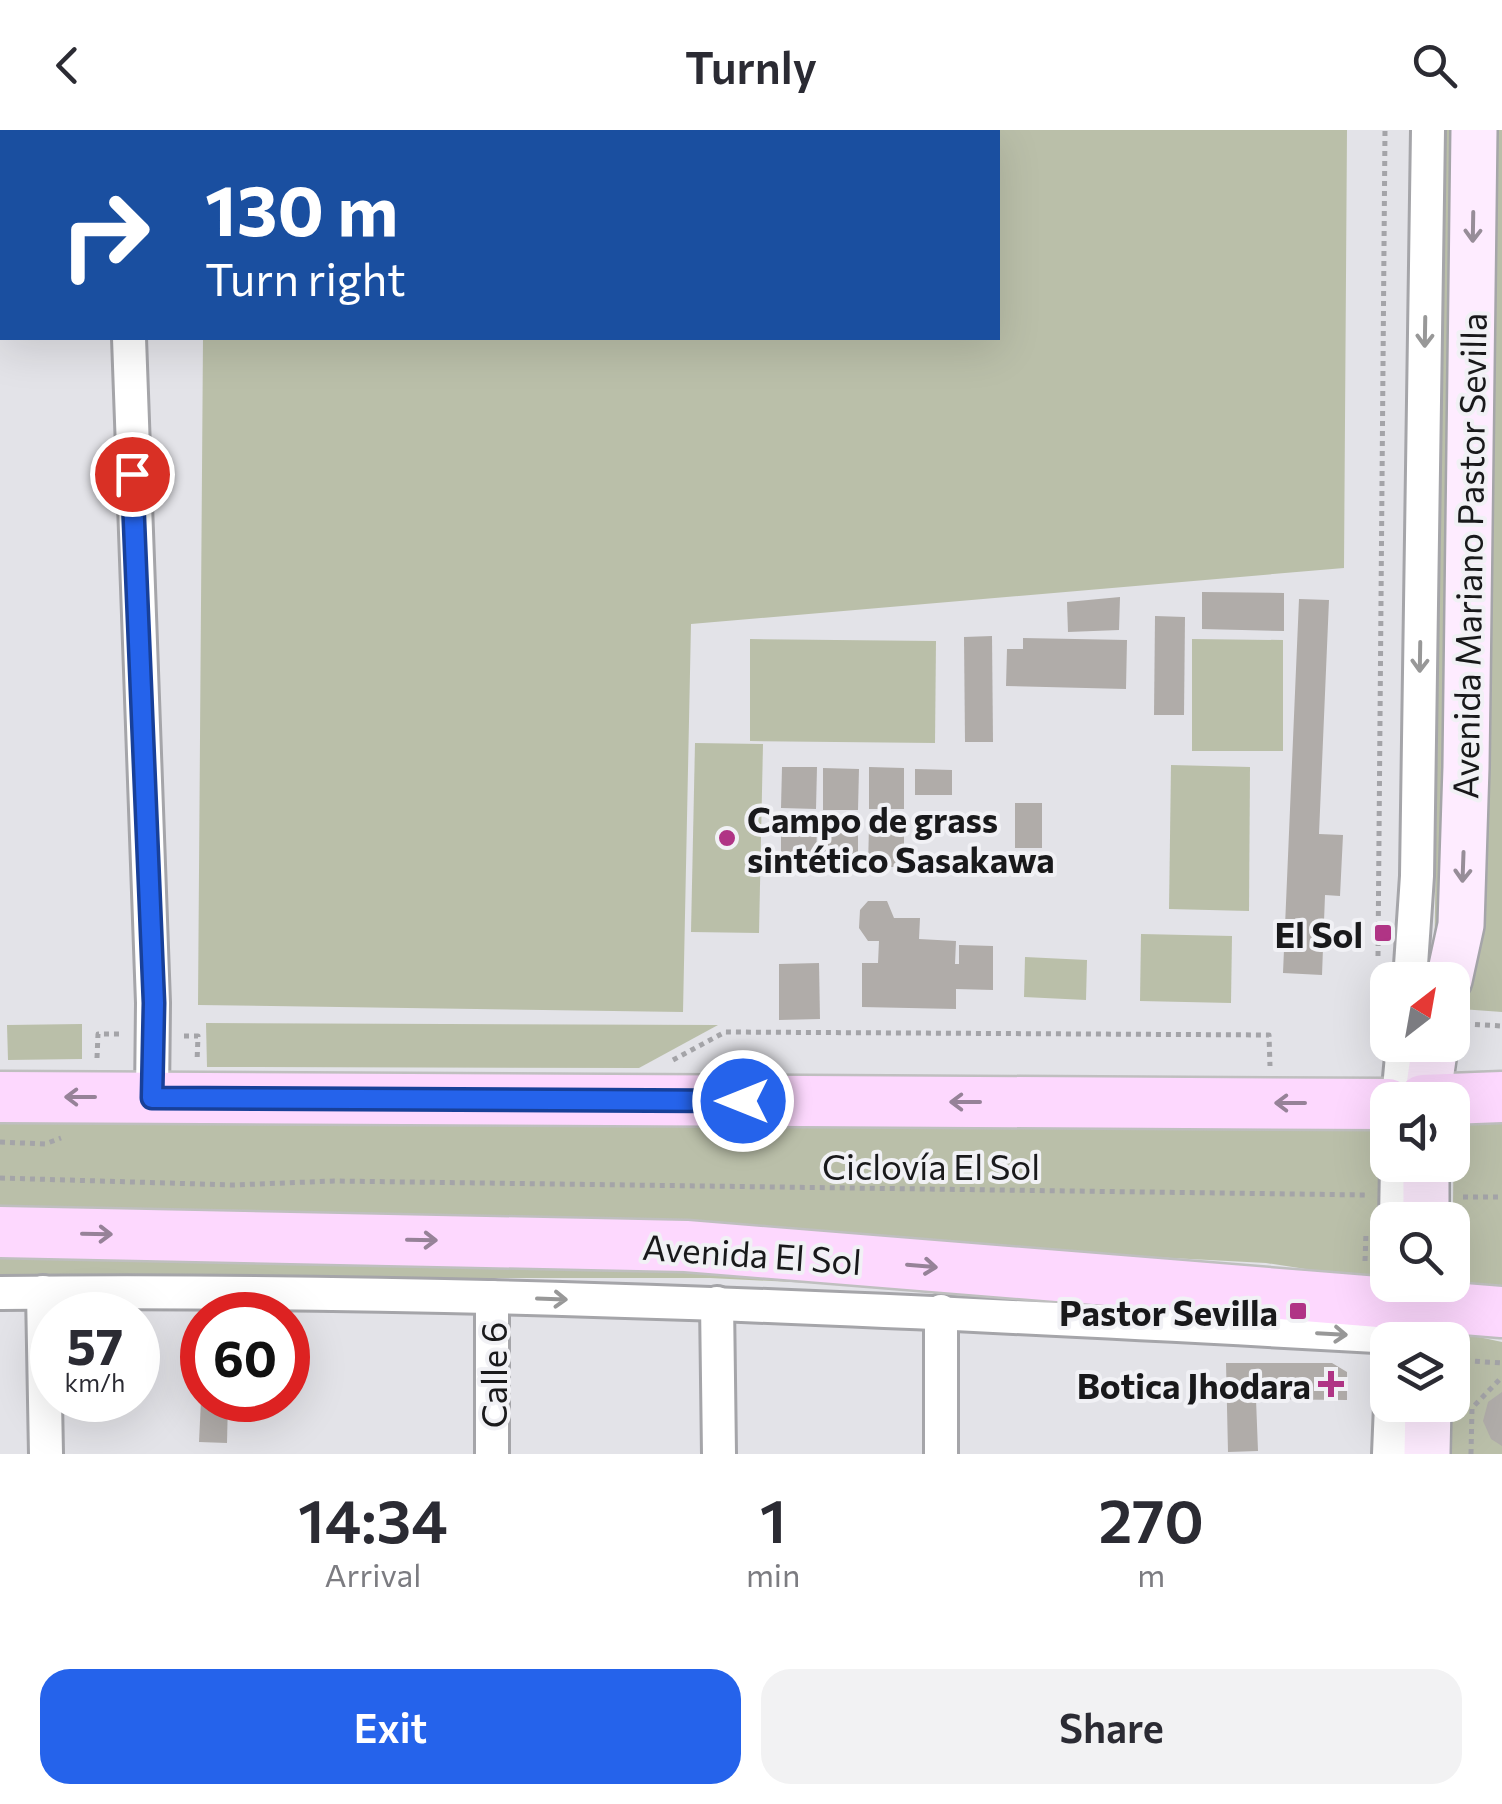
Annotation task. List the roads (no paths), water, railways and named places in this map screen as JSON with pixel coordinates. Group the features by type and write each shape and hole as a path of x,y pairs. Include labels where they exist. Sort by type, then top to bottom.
{"main road":[{"name":"Avenida Mariano Pastor Sevilla","path":"1453,962 1461,925 1466,767 1474,130"},
{"path":"1470,1098 1502,1096"},
{"path":"0,1097 1370,1104"},
{"name":"Avenida El Sol","path":"0,1232 686,1246 1408,1314 1502,1312"},
{"path":"1428,1422 1428,1454"}],"street":[{"name":"Avenida Mariano Pastor Sevilla","path":"1398,962 1418,876 1428,130"},
{"path":"129,340 154,1003 152,1098"},
{"name":"Avenida El Sol","path":"0,1292 30,1292"},
{"name":"Avenida El Sol","path":"160,1293 492,1297 940,1312 1408,1314"},
{"name":"Calle 6","path":"492,1297 492,1454"},
{"path":"717,1304 718,1454"},
{"path":"940,1312 940,1454"},
{"path":"45,1422 46,1454"},
{"path":"1389,1454 1390,1422"}],"place":[{"name":"Campo de grass sintético Sasakawa","path":"727,838"},
{"name":"El Sol","path":"1383,933"},
{"name":"Pastor Sevilla","path":"1298,1311"},
{"name":"Botica Jhodara","path":"1331,1384"}]}
